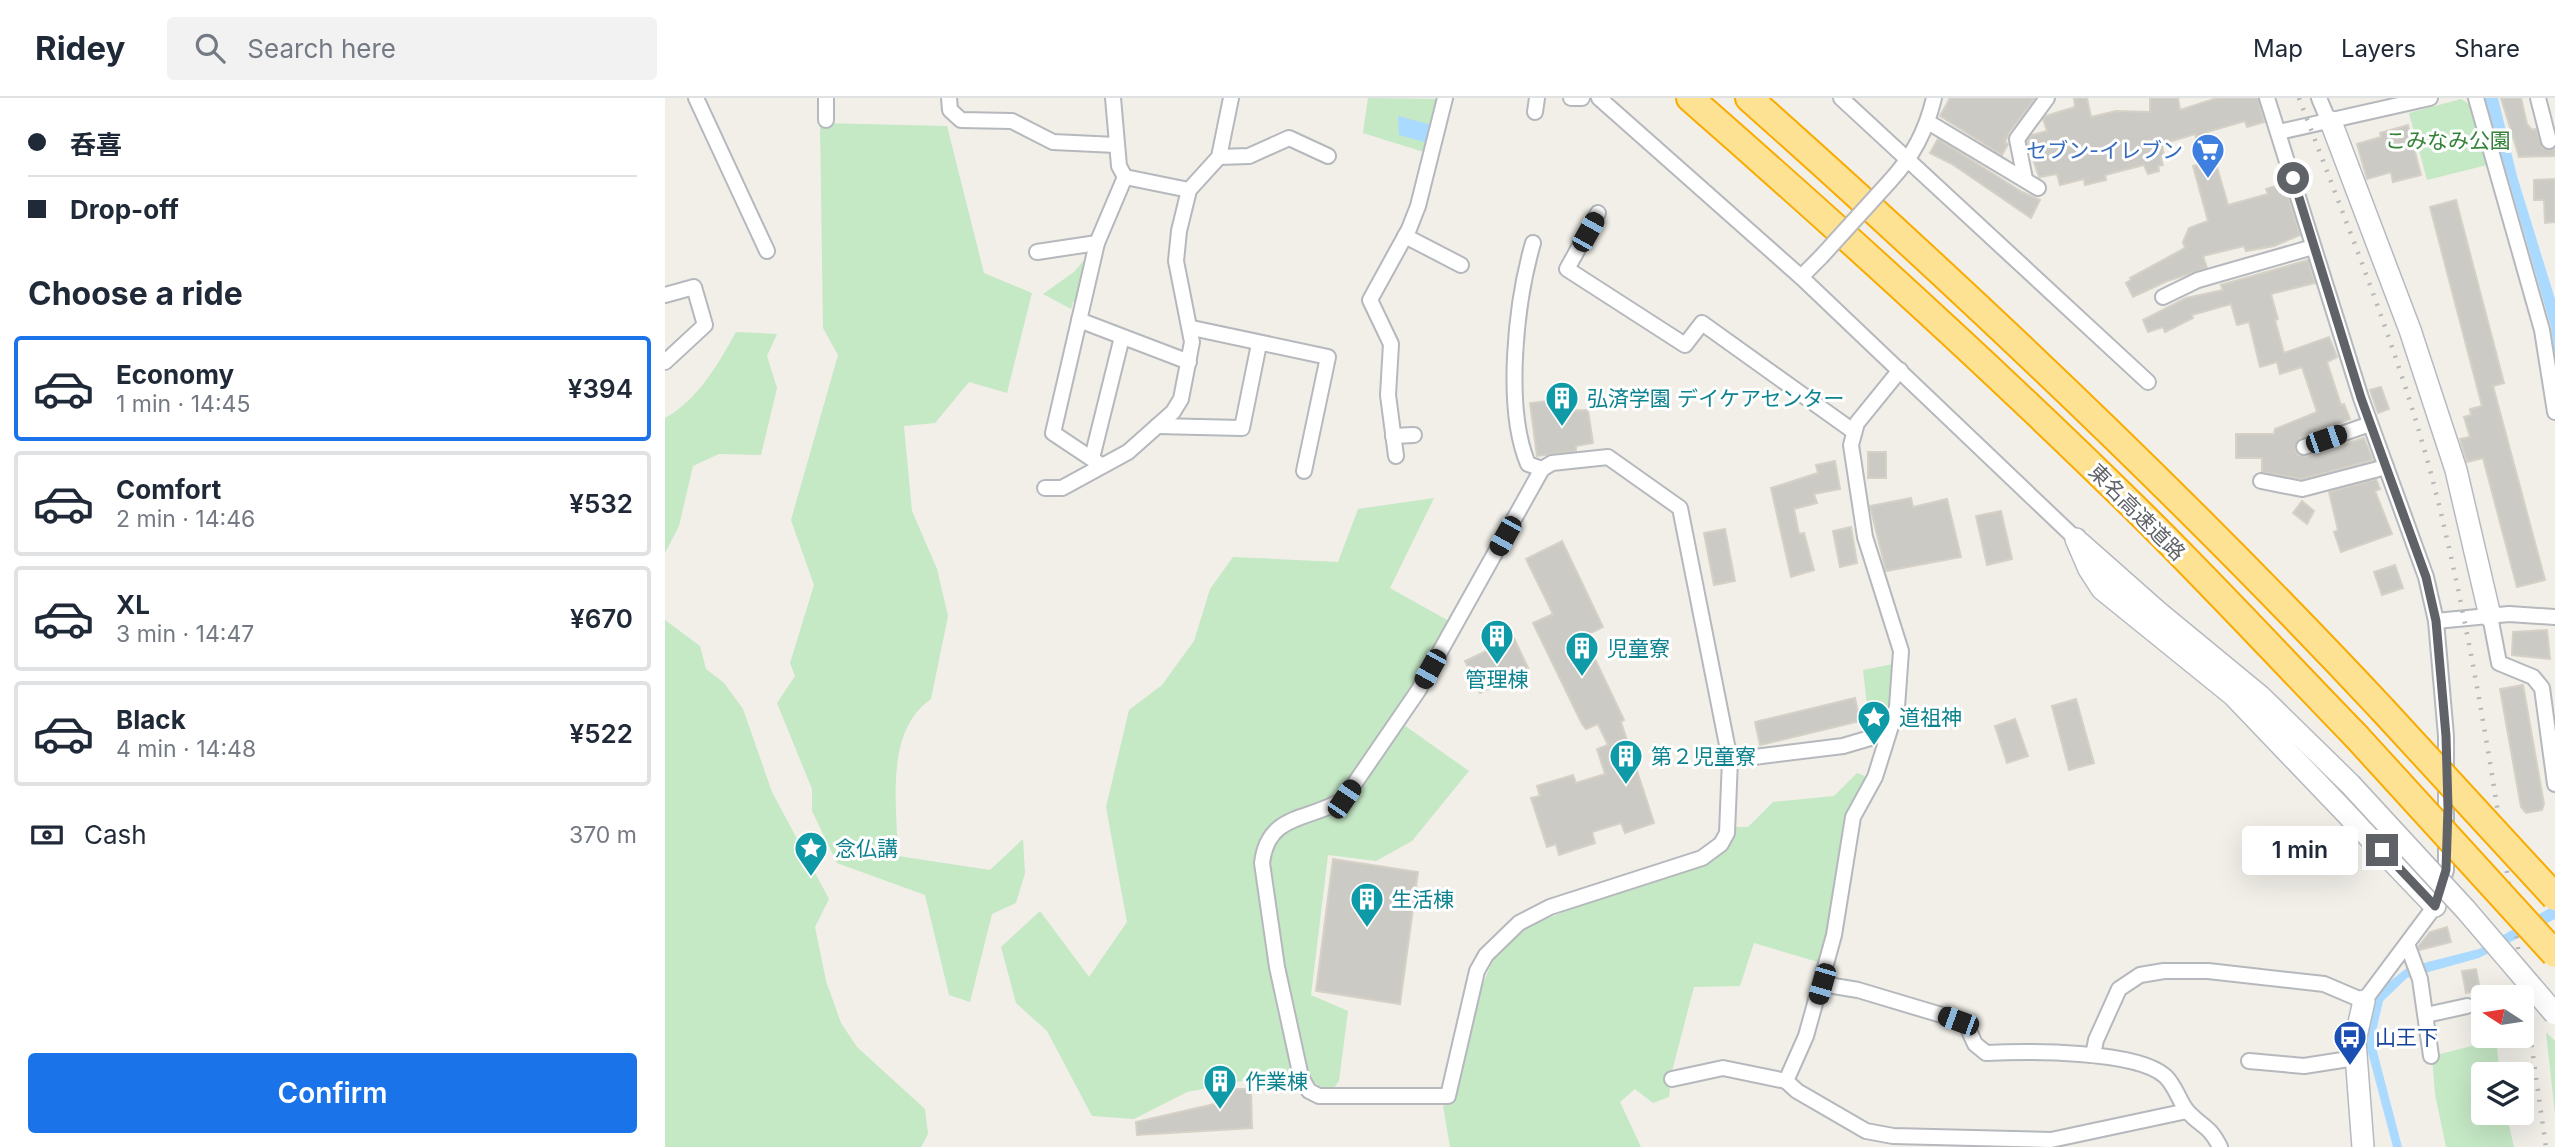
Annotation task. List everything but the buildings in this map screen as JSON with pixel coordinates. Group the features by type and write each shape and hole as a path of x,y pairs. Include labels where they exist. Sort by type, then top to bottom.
{"highway":[{"name":"東名高速道路","path":"1690,98 1818,210 2003,381 2143,516 2356,736 2555,954"},
{"name":"東名高速道路","path":"1749,98 2072,394 2281,601 2555,897"}],"street":[{"path":"696,98 767,251"},
{"path":"826,98 826,120"},
{"path":"949,98 950,110 961,120 1012,121 1053,142 1116,145"},
{"path":"1113,98 1119,166 1125,177 1189,190"},
{"path":"1045,488 1062,488 1096,461 1128,452 1173,412 1181,399 1189,362 1192,328 1176,261 1189,190 1219,157 1231,98"},
{"path":"1397,456 1388,395 1391,344 1370,300 1418,206 1445,98"},
{"path":"1571,98 1582,98"},
{"path":"1599,98 1801,277 2076,539 2158,612 2260,696 2350,784 2466,910 2555,1014"},
{"path":"1841,98 2148,382"},
{"path":"1801,277 1910,159 1928,122 1934,98"},
{"path":"2025,179 2017,139 2046,98"},
{"path":"2267,98 2370,424 2426,577 2436,621 2446,736 2446,870 2435,906 2376,982 2364,1001 2357,1024 2355,1058 2363,1147"},
{"path":"2319,98 2410,330 2452,457 2499,663 2533,677 2542,688 2555,784"},
{"path":"2279,132 2330,122 2386,103 2430,98"},
{"path":"2476,98 2549,330 2555,412"},
{"path":"2537,98 2549,141"},
{"path":"1928,122 2038,188"},
{"path":"1219,157 1249,156 1289,138 1328,156"},
{"path":"1096,461 1053,433 1097,243 1125,177"},
{"path":"1598,213 1567,269 1685,345 1702,323 1853,431"},
{"path":"1405,236 1461,265"},
{"path":"1037,251 1097,243"},
{"path":"1532,243 1521,283 1515,340 1519,438 1528,464 1542,469"},
{"path":"2163,297 2198,280 2313,247"},
{"path":"665,295 694,287 705,326 665,362"},
{"path":"1079,320 1189,362"},
{"path":"1192,328 1328,357 1304,471"},
{"path":"1096,461 1122,337"},
{"path":"1157,426 1243,428 1259,344"},
{"path":"1786,1081 1806,1036 1835,935 1853,817 1875,777 1897,707 1901,651 1865,537 1852,460 1853,431 1880,391 1900,370"},
{"path":"2304,447 2370,424"},
{"path":"1393,436 1414,435"},
{"path":"1608,457 1680,508 1730,760 1727,833 1713,852 1550,907 1519,923 1486,956 1477,971 1448,1096 1319,1096 1309,1091 1301,1077 1277,967 1262,863 1264,846 1273,832 1290,820 1329,809 1344,799 1418,691 1542,469 1552,463 1608,457"},
{"path":"2260,481 2302,489 2386,467"},
{"path":"2076,539 2089,569 2102,589 2233,695 2435,906"},
{"path":"2436,621 2509,614 2555,617"},
{"path":"1730,760 1843,746 1877,736 1891,726"},
{"path":"2407,944 2420,979 2431,1056"},
{"path":"2093,1055 2096,1040 2119,989 2140,975 2164,971 2208,971 2324,984 2364,1001"},
{"path":"1822,984 1858,990 1965,1022 1975,1044 1986,1053 2093,1055 2149,1065 2165,1077 2187,1111 2211,1129 2220,1147"},
{"path":"2425,1015 2467,1006"},
{"path":"2249,1061 2304,1066 2355,1058"},
{"path":"1672,1079 1723,1068 1786,1081 1797,1091 1867,1131 1893,1136 2051,1143 2187,1111"}],"green space":[{"path":"1368,98 1439,99 1434,107 1427,153 1363,133"},
{"name":"こみなみ公園","path":"2461,99 2470,105 2487,165 2427,180 2409,113"},
{"path":"820,123 947,126 984,273 1032,293 1007,393 969,382 935,423 904,426 912,511 937,569 948,616 931,699 916,713 906,730 900,750 896,793 898,856 990,870 1023,839 1025,873 1016,903 992,914 970,1002 949,995 925,895 837,863 812,811 812,789 777,703 795,676 790,663 814,585 791,520 838,355 823,328"},
{"path":"1084,260 1086,262 1078,302 1073,302 1071,309 1043,294 1074,272"},
{"path":"736,332 777,334 767,356 777,388 761,455 719,454 693,466 679,526 665,553 665,418 697,391"},
{"path":"1434,498 1390,588 1449,621 1394,718 1469,771 1412,841 1376,861 1328,855 1311,995 1348,1011 1339,1081 1333,1089 1322,1091 1304,1071 1286,1038 1295,1088 1287,1089 1263,1077 1187,1092 1134,1119 1092,1116 1047,1031 1016,1003 1001,947 1040,911 1089,977 1127,922 1106,807 1129,710 1162,685 1194,641 1210,589 1233,557 1338,562 1358,509"},
{"path":"665,620 700,646 706,669 724,683 743,709 772,792 829,899 815,927 826,981 841,1023 857,1047 925,1109 928,1134 921,1147 665,1147"},
{"path":"1893,664 1891,710 1870,731 1863,670"},
{"path":"1857,773 1867,777 1844,816 1827,935 1818,962 1754,943 1740,986 1694,987 1672,1071 1669,1097 1653,1103 1635,1089 1620,1102 1641,1147 1450,1147 1443,1106 1454,1103 1477,998 1493,960 1524,928 1586,903 1709,862 1722,854 1736,827 1748,827 1773,802 1834,796"},
{"path":"2546,1032 2555,1041 2555,1114"},
{"path":"2471,1046 2497,1048 2499,1062 2471,1062 2471,1125 2509,1125 2514,1147 2446,1147 2435,1094 2432,1056"}],"water":[{"path":"2485,98 2498,98 2517,176 2555,299 2555,361 2551,327"},
{"path":"1398,116 1432,125 1428,143 1399,135"},
{"path":"2555,905 2555,919 2479,958 2407,978 2383,1001 2374,1040 2402,1147 2393,1147 2365,1041 2371,1007 2377,996 2384,986 2408,967 2479,949"}],"railway":[{"path":"2299,98 2394,353 2440,509 2458,588 2487,747 2546,1147"}],"place":[{"name":"セブン-イレブン","path":"2208,180"},
{"name":"弘済学園 デイケアセンター","path":"1562,428"},
{"name":"管理棟","path":"1497,666"},
{"name":"児童寮","path":"1582,678"},
{"name":"道祖神","path":"1874,747"},
{"name":"第２児童寮","path":"1626,786"},
{"name":"念仏講","path":"811,878"},
{"name":"生活棟","path":"1367,929"},
{"name":"山王下","path":"2350,1067"},
{"name":"作業棟","path":"1220,1111"}],"route":[{"path":"2293,178 2361,398 2426,577 2436,621 2446,736 2448,808 2446,870 2435,906 2382,850"}]}
